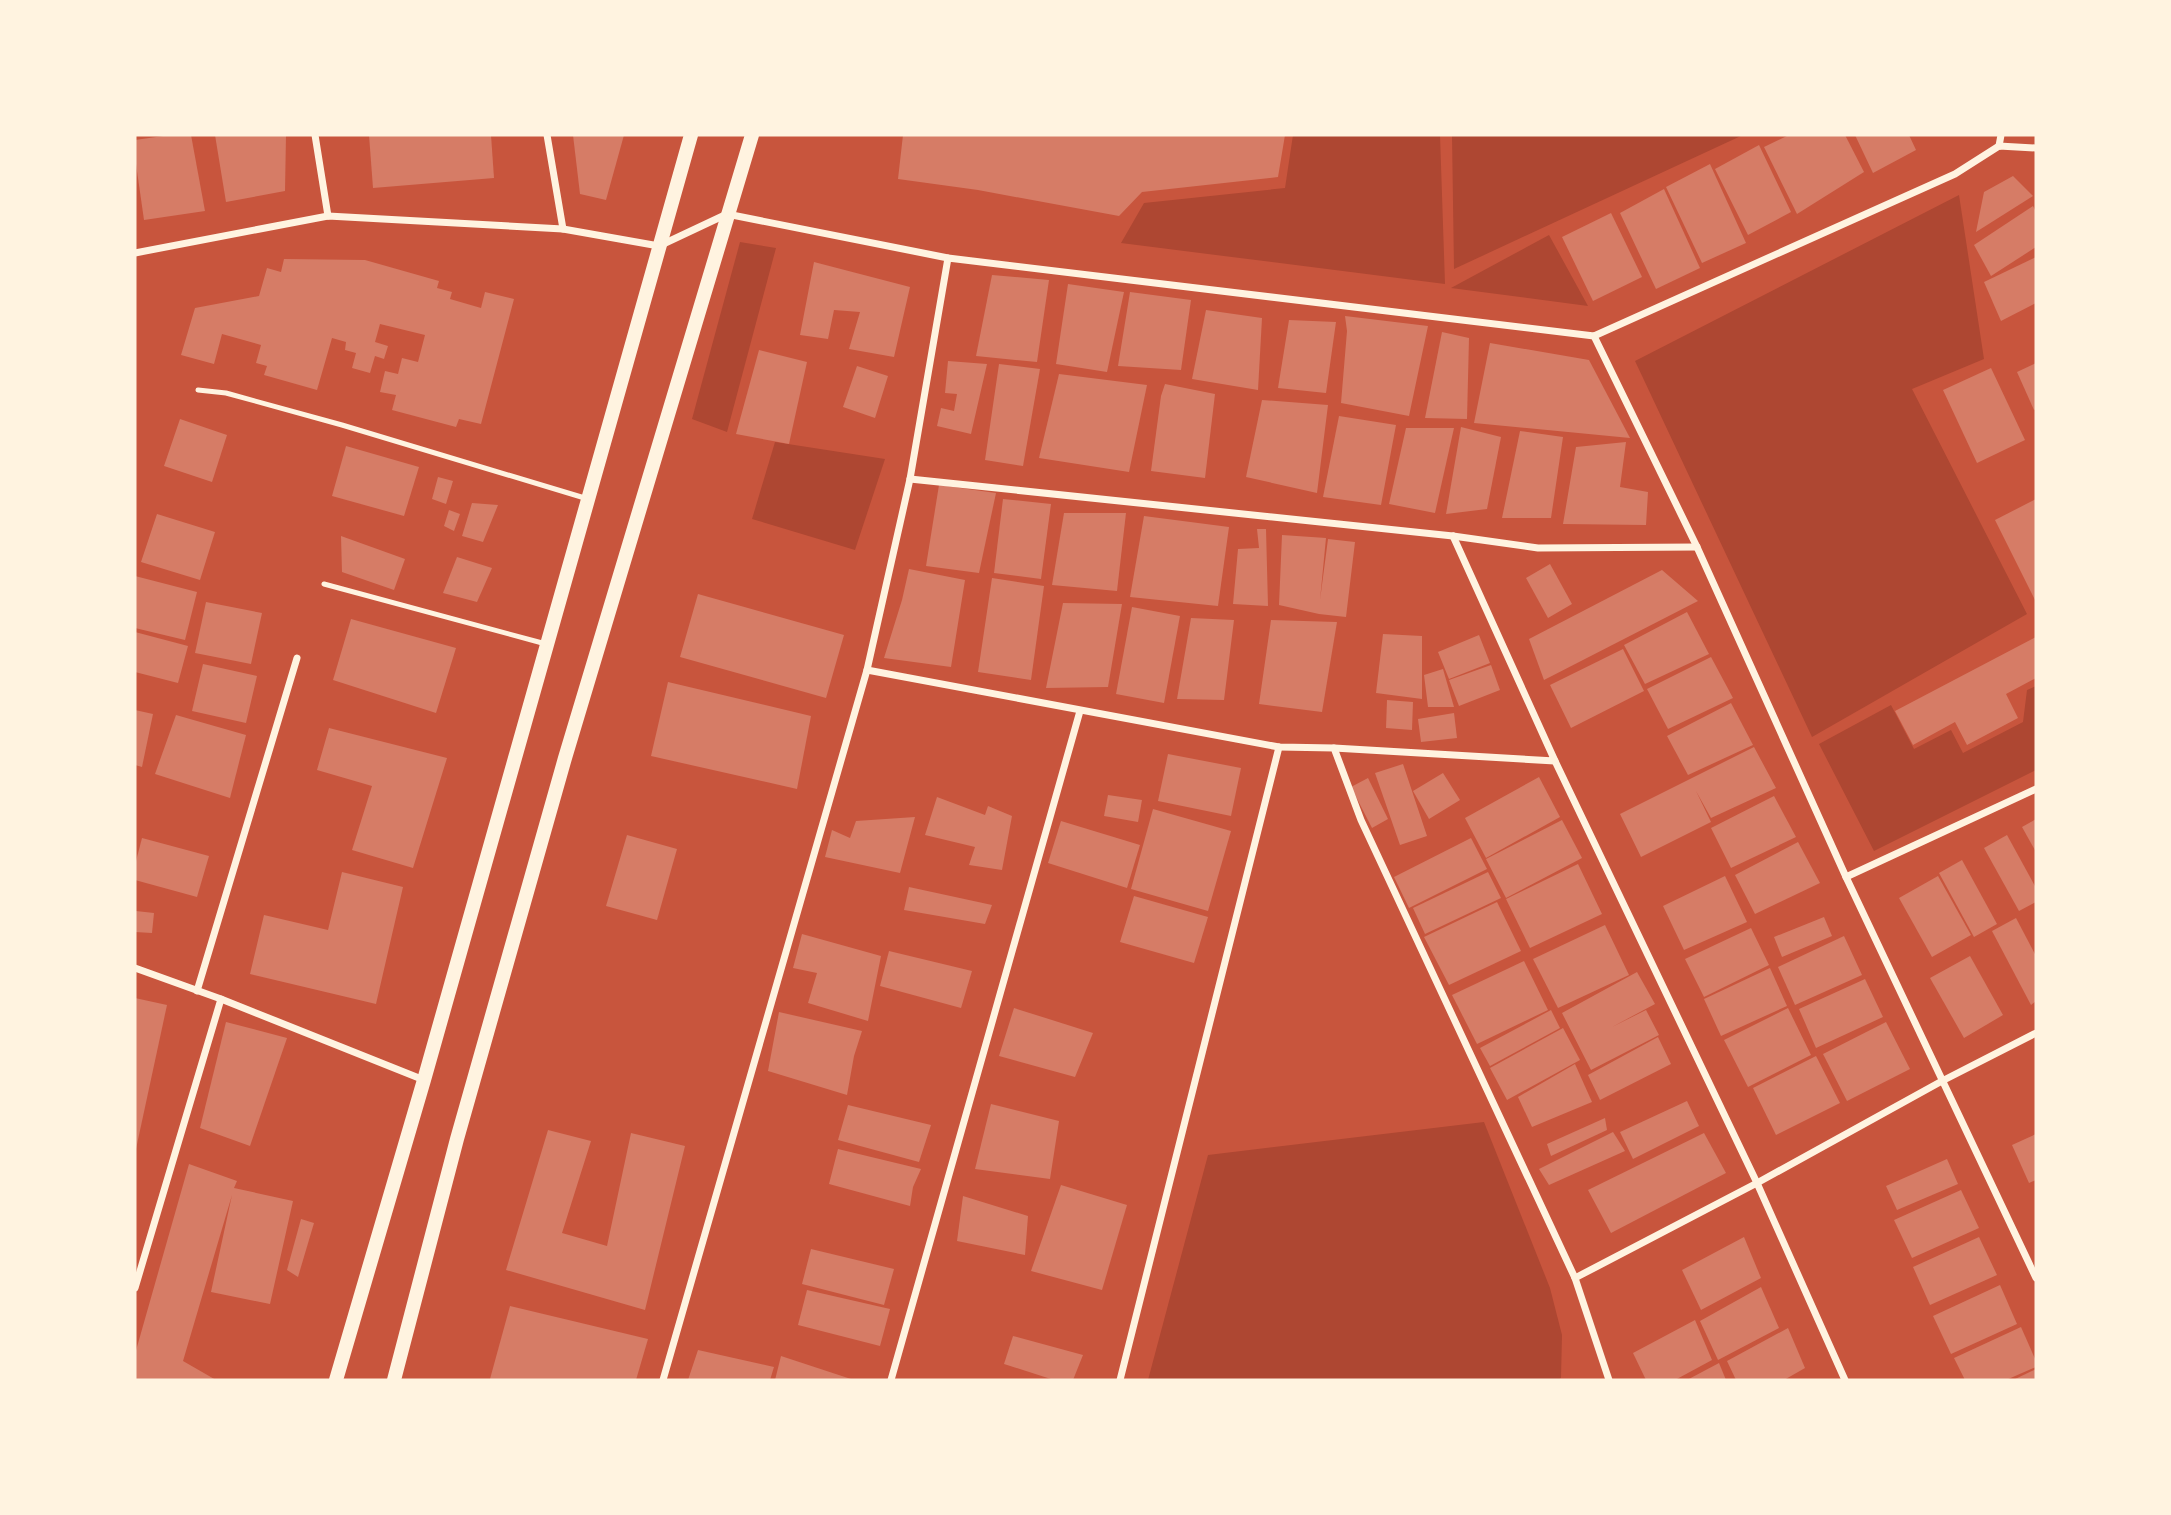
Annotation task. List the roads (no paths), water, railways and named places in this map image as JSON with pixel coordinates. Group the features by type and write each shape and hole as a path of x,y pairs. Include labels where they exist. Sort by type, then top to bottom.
{"main road":[{"path":"336,1380 424,1080 691,135"},
{"path":"394,1380 457,1139 565,758 752,135"}],"street":[{"path":"315,135 328,216"},
{"path":"547,135 563,229"},
{"path":"1999,146 2001,135"},
{"path":"135,253 328,216 563,229 659,246 727,214 948,258 1594,336 1955,174 1999,146 2036,148"},
{"path":"663,1380 867,670 910,479 948,258"},
{"path":"1594,336 1697,547 1846,877 2036,1278"},
{"path":"910,479 1453,536 1538,548 1697,547"},
{"path":"1453,536 1555,761 1757,1183 1845,1380"},
{"path":"197,990 297,658"},
{"path":"867,670 1279,747 1555,761"},
{"path":"891,1380 1080,711"},
{"path":"1120,1380 1279,747"},
{"path":"1334,748 1361,820 1575,1278 1609,1380"},
{"path":"1846,877 2036,789"},
{"path":"135,968 222,999 424,1080"},
{"path":"135,1287 222,999"},
{"path":"1575,1278 2036,1033"}],"lane":[{"path":"198,390 226,393 342,425 588,499"},
{"path":"324,584 546,644"}]}
